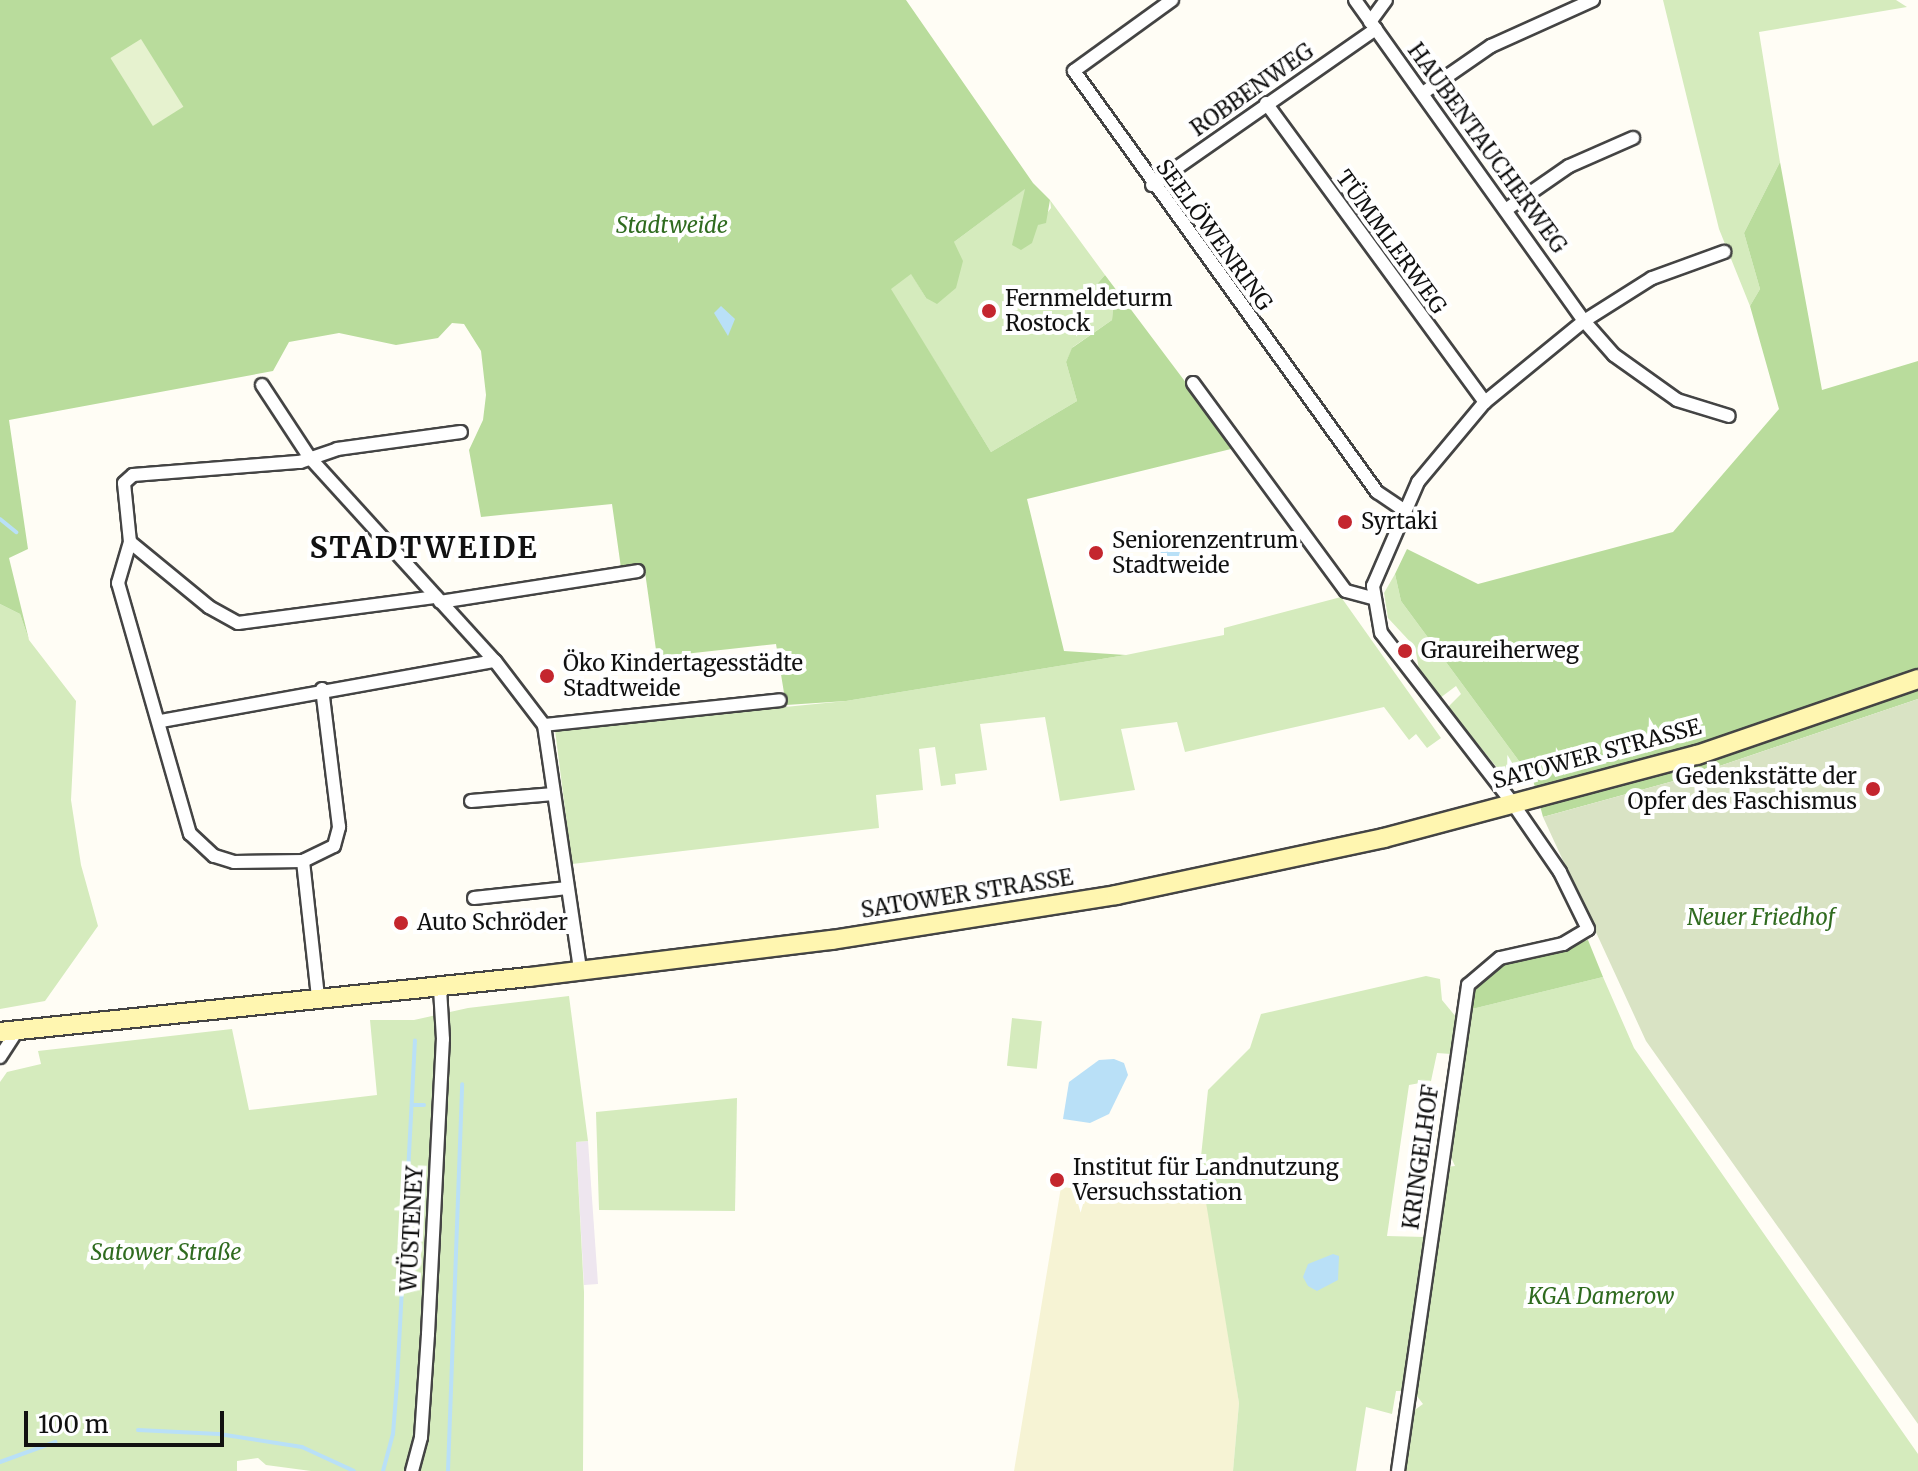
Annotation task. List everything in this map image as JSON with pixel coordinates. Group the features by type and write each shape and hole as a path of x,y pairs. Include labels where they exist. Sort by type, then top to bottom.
{"main road":[{"name":"SATOWER STRASSE","path":"9,1030 318,997 440,988 832,940 1135,892 1384,838 1511,801 1697,755 1918,679"}],"street":[{"name":"SEELÖWENRING","path":"1172,0 1074,71 1152,185 1377,492 1404,510"},
{"name":"HAUBENTAUCHERWEG","path":"1355,0 1584,321 1652,386 1677,400 1729,416"},
{"path":"1373,25 1386,0"},
{"path":"1423,93 1491,46 1593,0"},
{"name":"ROBBENWEG","path":"1152,185 1373,25"},
{"name":"TÜMMLERWEG","path":"1266,103 1485,402"},
{"path":"1507,209 1569,166 1633,138"},
{"path":"1511,801 1381,633 1372,598 1376,573 1404,510 1429,467 1485,402 1584,321 1652,278 1724,252"},
{"path":"1193,383 1346,591 1372,598"},
{"path":"262,385 310,458 495,661 544,725 580,970"},
{"path":"322,689 338,841 303,861 234,862 198,844 190,834 161,721 135,652 118,583 130,542 122,492 133,475 310,458 337,449 461,432"},
{"path":"130,542 209,607 238,623 438,600 638,571"},
{"path":"161,721 322,689 495,661"},
{"path":"544,725 780,700"},
{"path":"471,801 554,794"},
{"name":"KRINGELHOF","path":"1398,1471 1468,985 1500,958 1563,944 1588,929 1560,872 1511,801"},
{"path":"303,861 318,997"},
{"path":"474,898 567,888"},
{"name":"WÜSTENEY","path":"412,1471 421,1437 428,1334 443,1039 440,988"},
{"path":"0,1057 9,1030"}],"shaded area":[{"path":"588,1141 598,1284 584,1285 576,1142"},
{"path":"1061,1187 1167,1198 1206,1194 1239,1403 1233,1471 1014,1471"}],"green space":[{"name":"Stadtweide","path":"0,0 906,0 1033,183 1050,200 1046,223 1038,225 1032,243 1021,250 1012,245 1025,189 954,242 963,261 956,288 937,304 926,298 911,274 891,289 991,452 1077,401 1066,362 1072,348 1112,320 1113,308 1097,284 1105,275 1235,448 1027,499 1064,651 1126,655 846,701 786,705 776,644 657,657 644,565 621,568 612,504 481,517 469,450 483,420 486,395 481,351 464,324 452,323 438,338 396,345 339,333 289,342 273,371 9,420 28,549 9,558 29,640 20,614 0,604"},
{"path":"1663,0 1896,0 1907,7 1759,32 1780,162 1744,233 1760,289 1750,306 1719,229"},
{"path":"141,39 183,107 153,126 110,58"},
{"path":"1780,162 1822,390 1918,361 1918,699 1681,779 1543,817 1533,780 1401,601 1395,574 1407,549 1478,584 1673,532 1779,409 1750,306 1760,289 1744,233"},
{"path":"1026,188 1038,225 1051,208 1050,200 1105,275 1097,284 1113,308 1112,320 1073,347 1066,362 1077,401 991,452 890,289 911,273 926,298 954,242"},
{"path":"1395,574 1401,601 1533,780 1511,785 1448,707 1461,694 1456,686 1440,698 1420,675 1415,647 1388,618 1384,593"},
{"path":"1341,597 1441,738 1427,748 1416,734 1409,740 1384,707 1185,752 1177,722 1121,729 1135,790 1060,801 1045,717 980,724 987,770 955,774 956,784 941,786 935,747 919,749 923,790 876,795 879,828 572,864 555,730 846,701 1126,655 1224,635 1224,628"},
{"path":"0,604 20,614 29,640 76,701 71,800 81,865 98,926 45,1001 0,1009"},
{"name":"Neuer Friedhof","path":"1918,699 1918,1424 1646,1041 1543,817 1681,779"},
{"path":"1588,940 1603,977 1468,1010 1474,986 1507,959"},
{"path":"1426,976 1440,979 1442,1000 1456,1017 1451,1054 1437,1053 1431,1081 1409,1085 1387,1236 1425,1237 1404,1391 1396,1391 1392,1414 1366,1407 1356,1471 1233,1471 1239,1403 1200,1166 1208,1090 1250,1048 1261,1014"},
{"name":"KGA Damerow","path":"1603,977 1634,1048 1918,1454 1918,1471 1403,1471 1412,1412 1423,1404 1416,1395 1439,1203 1446,1167 1455,1166 1449,1153 1468,1010"},
{"name":"Satower Straße","path":"569,996 588,1141 576,1142 584,1292 583,1471 311,1471 266,1465 258,1458 237,1461 237,1471 0,1471 0,1082 7,1072 41,1064 38,1051 232,1029 249,1110 377,1095 370,1020 414,1020 468,1008"},
{"path":"1012,1018 1042,1021 1037,1069 1007,1066"},
{"path":"737,1098 735,1211 599,1210 596,1112"}],"water":[{"path":"721,306 735,319 728,336 714,313"},
{"path":"1175,544 1181,548 1178,559 1155,552 1158,546"},
{"path":"1114,1059 1124,1063 1128,1075 1109,1114 1090,1123 1063,1119 1069,1082 1099,1060"},
{"path":"1333,1254 1339,1256 1338,1280 1317,1291 1308,1286 1303,1277 1308,1264"}],"waterway":[{"path":"0,519 16,532"},
{"path":"383,1471 393,1434 397,1383 415,1040"},
{"path":"448,1471 462,1084"},
{"path":"414,1105 424,1105"},
{"path":"409,1203 418,1204"},
{"path":"138,1430 219,1434 302,1447 354,1471"},
{"path":"0,1462 55,1442"}],"place":[{"name":"Fernmeldeturm Rostock","path":"989,311"},
{"name":"Syrtaki","path":"1345,522"},
{"name":"Seniorenzentrum Stadtweide","path":"1096,553"},
{"name":"Graureiherweg","path":"1405,651"},
{"name":"Öko Kindertagesstädte Stadtweide","path":"547,676"},
{"name":"Gedenkstätte der Opfer des Faschismus","path":"1873,789"},
{"name":"Auto Schröder","path":"401,923"},
{"name":"Institut für Landnutzung Versuchsstation","path":"1057,1180"}],"district":[{"name":"STADTWEIDE","path":"424,547"}]}
